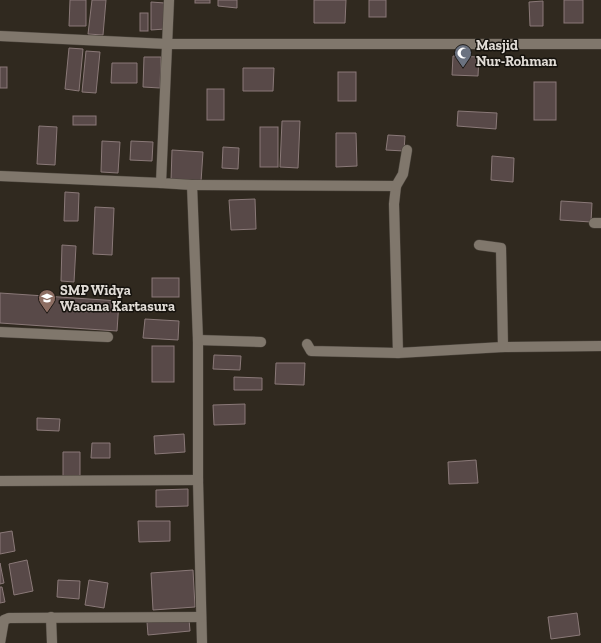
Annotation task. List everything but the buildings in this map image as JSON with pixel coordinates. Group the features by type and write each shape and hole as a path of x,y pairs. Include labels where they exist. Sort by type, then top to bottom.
{"street":[{"path":"161,183 169,0"},
{"path":"0,36 167,44 601,44"},
{"path":"398,353 394,204 396,186 403,174 407,150"},
{"path":"0,176 192,185 396,186"},
{"path":"192,185 198,340 198,480 202,643"},
{"path":"479,245 501,248 503,347"},
{"path":"0,332 108,337"},
{"path":"198,340 261,342"},
{"path":"307,344 312,350 398,353 503,347 601,346"},
{"path":"0,481 198,480"},
{"path":"0,643 4,620 25,617 201,616"},
{"path":"51,617 52,643"}],"place":[{"name":"Masjid Nur-Rohman","path":"463,68"},
{"name":"SMP Widya Wacana Kartasura","path":"47,313"}]}
